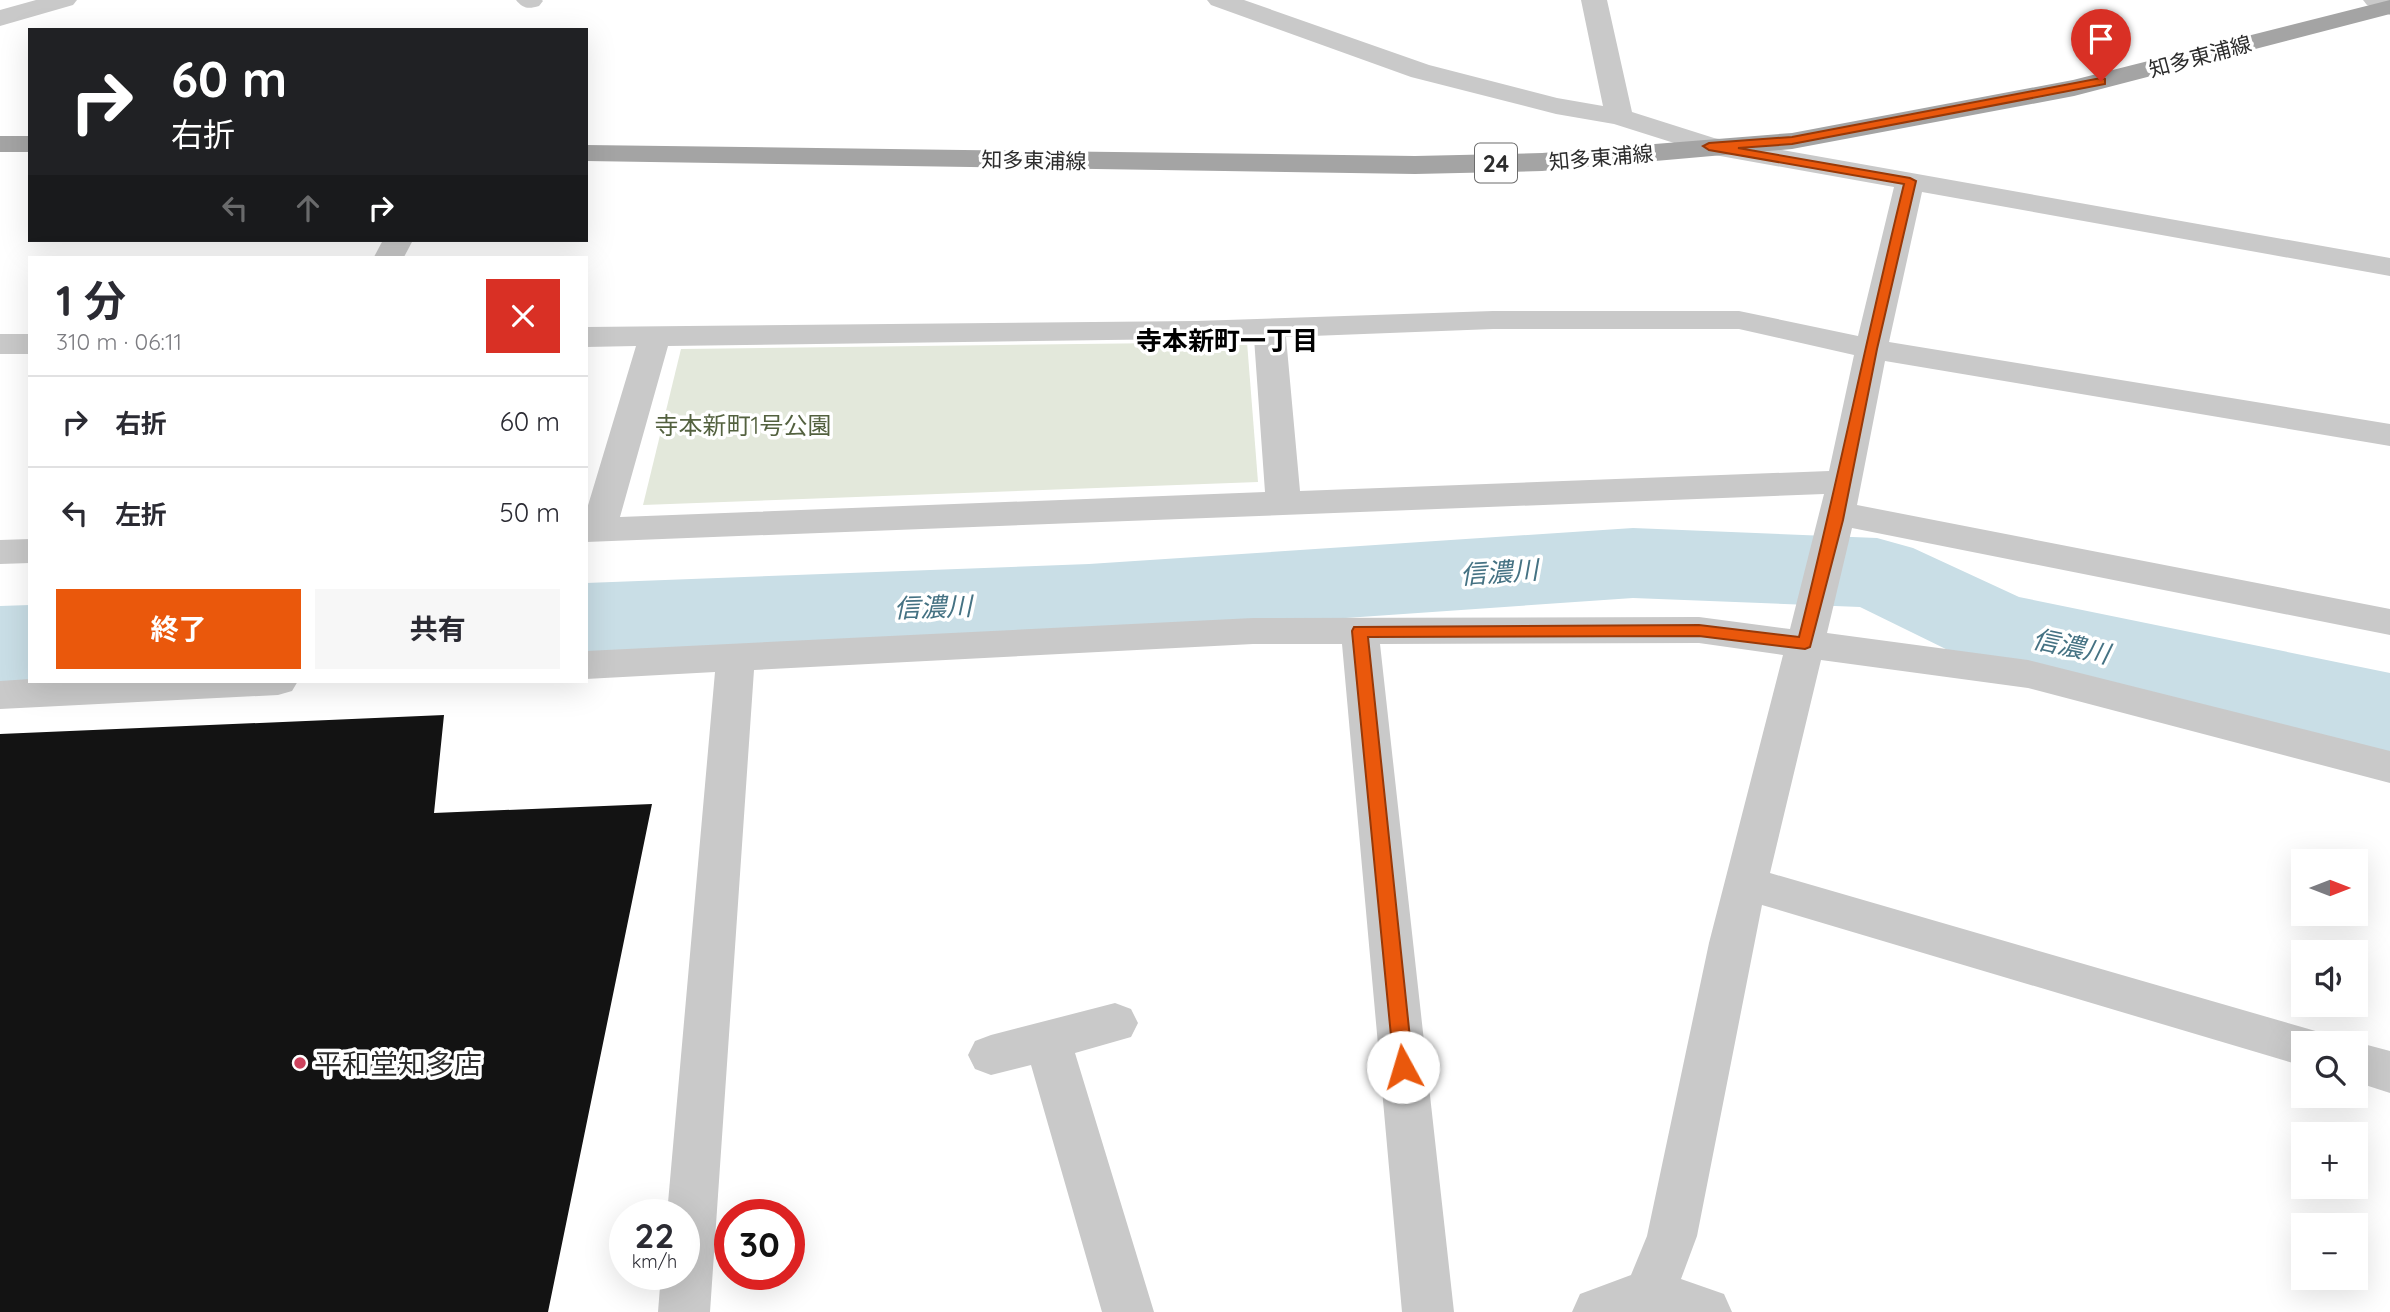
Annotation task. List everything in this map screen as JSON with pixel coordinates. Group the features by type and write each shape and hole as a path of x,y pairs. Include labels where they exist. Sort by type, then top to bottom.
{"main road":[{"name":"知多東浦線","path":"588,153 1415,165 1542,162 1792,141 2074,88 2386,5"},
{"path":"0,144 28,144"}],"street":[{"path":"0,18 64,0"},
{"path":"1220,0 1420,71 1556,106 1619,117 1709,146 2390,267"},
{"path":"1594,0 1619,117"},
{"path":"1650,1294 1672,1236 1731,943 1839,505 1871,349 1910,181"},
{"path":"588,337 1269,328 1493,320 1739,320 1871,349 2390,435"},
{"path":"1269,328 1283,503"},
{"path":"655,336 592,530 1283,503 1839,505 2390,622"},
{"path":"0,344 28,344"},
{"path":"0,552 28,551"},
{"path":"588,665 1253,631 1699,631 2028,674 2390,767"},
{"path":"1360,631 1428,1312"},
{"path":"684,1312 736,658"},
{"path":"0,695 238,683"},
{"path":"1746,883 2291,1042"},
{"path":"991,1055 1115,1023"},
{"path":"1047,1039 1128,1312"},
{"path":"2368,1066 2390,1072"},
{"path":"1598,1312 1650,1294 1706,1312"}],"green space":[{"name":"寺本新町1号公園","path":"1247,342 1258,482 643,505 681,349"}],"building":[{"name":"平和堂知多店","path":"444,715 434,813 652,804 548,1312 0,1312 0,734"}],"waterway":[{"name":"信濃川","path":"588,620 1089,600 1633,563 1877,573 1995,629 2390,714"},
{"name":"信濃川","path":"0,644 28,643"}],"place":[{"name":"平和堂知多店","path":"300,1063"}],"district":[{"name":"寺本新町一丁目","path":"1227,340"}],"route":[{"path":"1403,1067 1360,631 1699,631 1805,643 1836,520 1871,349 1910,181 1709,146 1792,141 2101,81"}]}
